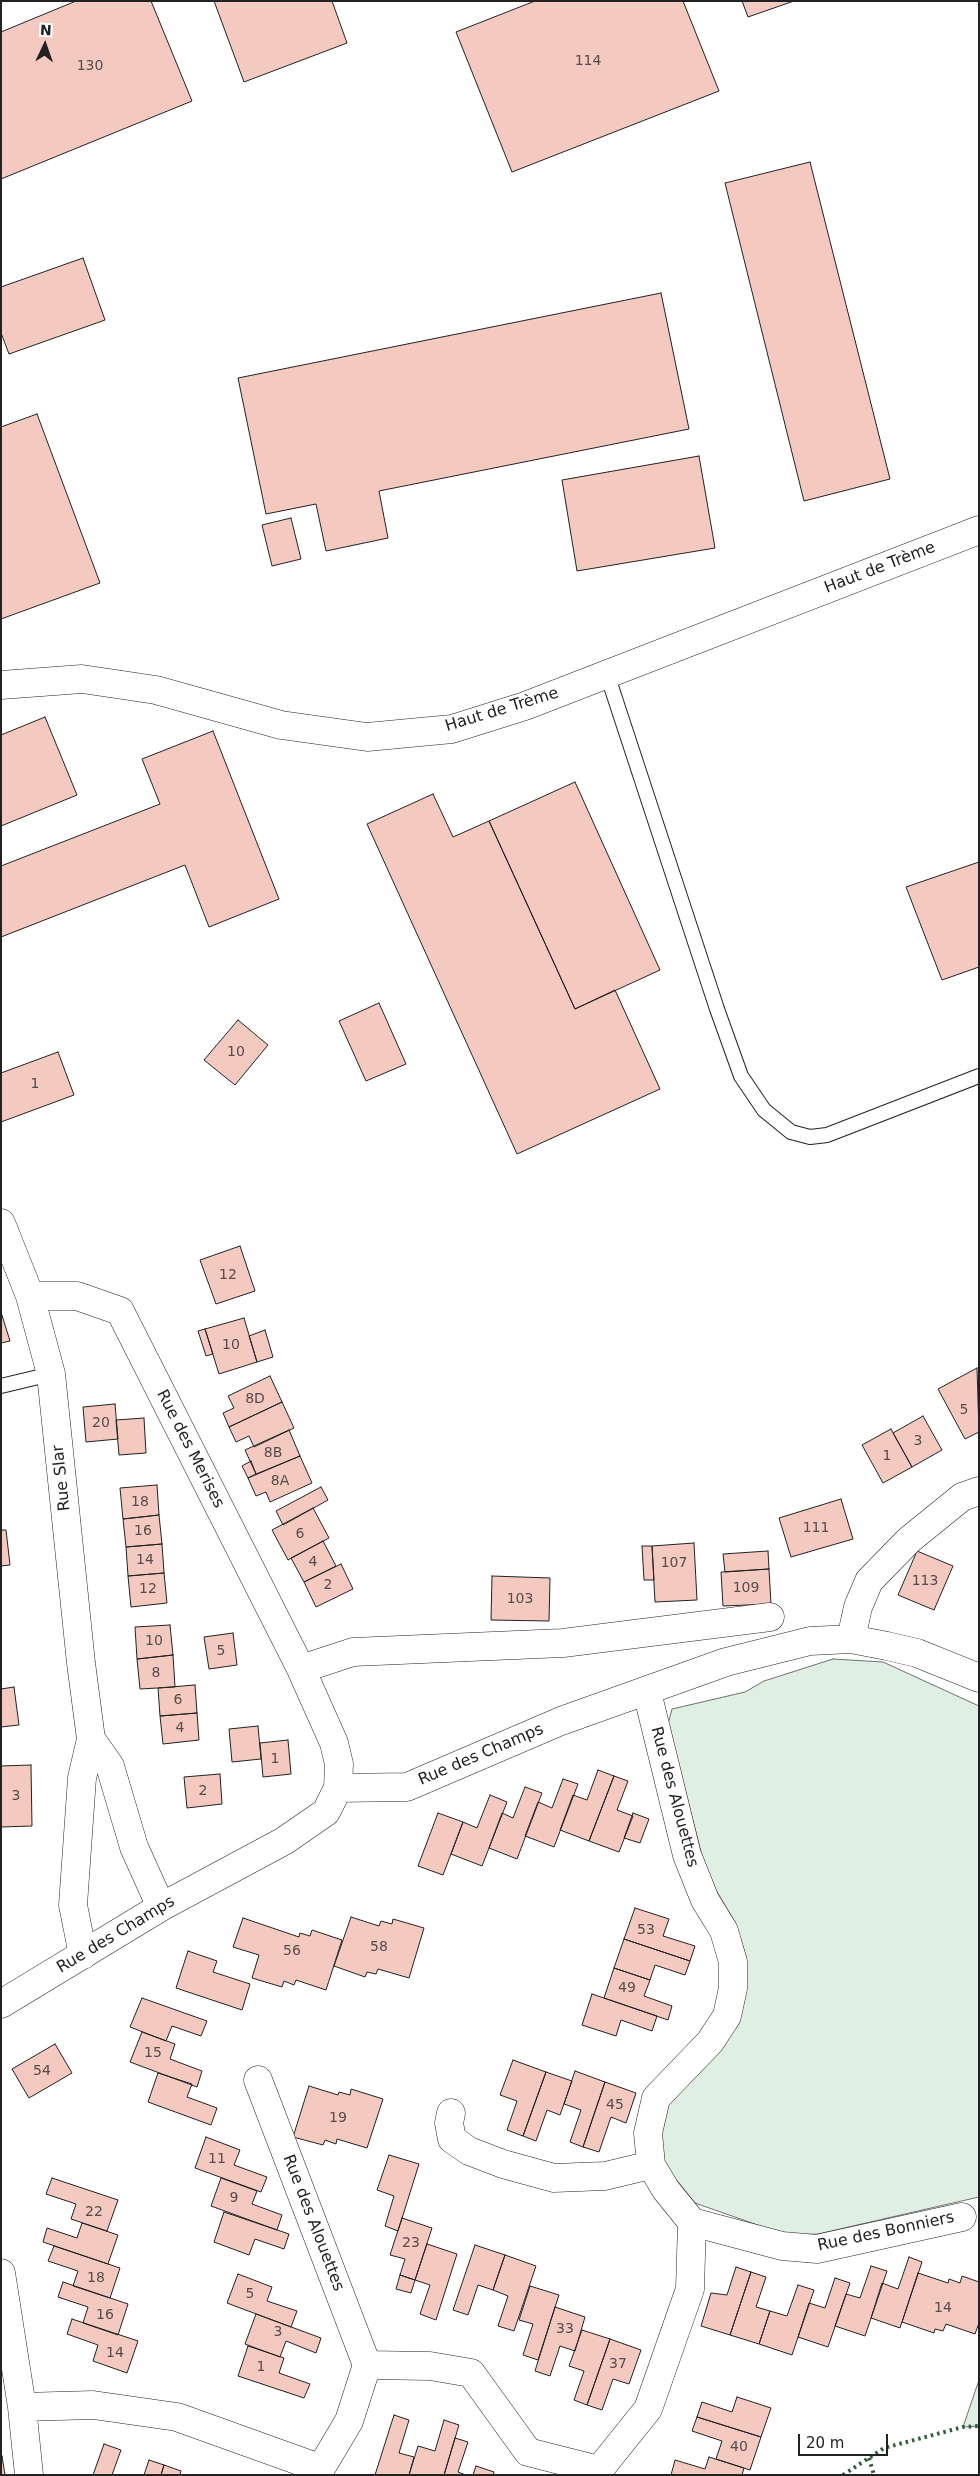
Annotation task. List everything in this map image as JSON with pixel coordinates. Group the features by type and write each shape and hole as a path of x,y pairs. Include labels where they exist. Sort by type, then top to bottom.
{"street":[{"name":"Haut de Trème","path":"1,685 82,679 156,690 281,725 367,737 452,729 525,706 979,530"},
{"name":"Rue Slar","path":"1,1223 30,1296 51,1374 81,1663 91,1739 82,1778 73,1905 83,1955"},
{"name":"Rue des Merises","path":"30,1296 77,1296 120,1311 301,1669 334,1743 339,1764 338,1788"},
{"path":"851,1639 858,1607 869,1581 908,1540 962,1497 979,1491"},
{"path":"301,1669 353,1652 563,1643 770,1618"},
{"name":"Rue des Champs","path":"1,2004 161,1907 284,1841 326,1812 338,1788 406,1787 560,1721 647,1692 726,1662 762,1651 810,1641 851,1639 917,1653 979,1678"},
{"name":"Rue des Alouettes","path":"647,1692 687,1855 705,1900 724,1931 733,1962 732,1988 727,2016 710,2042 656,2098 648,2133 650,2165 666,2190 692,2222"},
{"name":"Rue Slar","path":"91,1739 110,1766 134,1847 161,1907"},
{"name":"Rue des Alouettes","path":"258,2080 367,2365"},
{"path":"451,2112 452,2139 470,2151 502,2164 554,2178 605,2176 650,2165"},
{"name":"Rue des Bonniers","path":"692,2222 782,2246 818,2248 962,2216"},
{"path":"22,2407 93,2404 177,2417 318,2472 349,2421 367,2365 430,2366 470,2373 528,2452 598,2470 648,2408 690,2289 692,2222"},
{"path":"1,2273 22,2407 29,2475"}],"lane":[{"path":"607,674 716,1009 741,1076 764,1110 791,1132 810,1137 827,1135 979,1076"},
{"path":"1,1386 51,1374"}],"green space":[{"path":"833,1659 883,1662 979,1706 979,2197 818,2234 786,2235 695,2203 663,2163 659,2135 668,2102 746,1989 746,1956 735,1922 707,1875 668,1724 672,1709 745,1692 764,1681"},
{"path":"979,2380 979,2426 963,2427"}],"building":[{"path":"76,1 151,1 192,101 1,179 1,32"},
{"path":"214,1 332,1 347,43 244,82"},
{"path":"535,1 683,1 719,91 512,172 456,32"},
{"path":"742,1 794,1 748,17"},
{"path":"810,162 890,479 804,501 725,183"},
{"path":"83,258 105,320 9,354 1,333 1,287"},
{"path":"661,293 689,429 379,491 388,538 326,551 316,504 266,514 238,378"},
{"path":"37,414 100,583 1,619 1,427"},
{"path":"699,456 715,548 577,571 562,480"},
{"path":"291,518 301,559 272,566 262,525"},
{"path":"45,717 77,795 1,826 1,735"},
{"path":"213,731 279,899 209,927 185,865 1,937 1,866 160,804 142,759"},
{"path":"575,782 660,970 575,1009 489,821"},
{"path":"433,794 453,837 489,821 575,1009 615,990 660,1089 517,1154 367,824"},
{"path":"979,862 979,967 942,980 906,887"},
{"path":"379,1003 406,1064 366,1081 339,1021"},
{"path":"238,1020 268,1045 235,1085 204,1060"},
{"path":"58,1052 74,1095 1,1122 1,1073"},
{"path":"240,1246 255,1291 216,1304 200,1260"},
{"path":"1,1312 10,1341 1,1343"},
{"path":"244,1318 257,1362 219,1374 205,1329"},
{"path":"205,1329 213,1354 206,1356 198,1331"},
{"path":"265,1330 273,1357 257,1362 249,1336"},
{"path":"977,1368 979,1432 965,1439 938,1389"},
{"path":"270,1376 282,1402 229,1427 223,1413 234,1408 228,1396"},
{"path":"282,1402 294,1428 254,1447 249,1436 236,1442 229,1427"},
{"path":"115,1404 118,1439 86,1442 83,1407"},
{"path":"923,1416 942,1450 912,1467 893,1433"},
{"path":"144,1418 146,1453 119,1455 116,1420"},
{"path":"891,1429 912,1467 883,1483 862,1445"},
{"path":"289,1430 300,1456 256,1474 245,1450"},
{"path":"300,1456 312,1483 270,1502 266,1492 256,1496 248,1478"},
{"path":"251,1461 256,1474 248,1478 242,1466"},
{"path":"157,1485 159,1515 123,1519 120,1488"},
{"path":"321,1487 328,1500 283,1525 276,1511"},
{"path":"841,1499 853,1539 791,1557 779,1518"},
{"path":"313,1508 329,1538 288,1560 272,1530"},
{"path":"159,1515 162,1544 126,1547 123,1519"},
{"path":"1,1530 6,1530 10,1565 1,1566"},
{"path":"323,1541 336,1566 304,1582 291,1558"},
{"path":"694,1543 697,1600 655,1602 652,1546"},
{"path":"162,1544 164,1573 128,1576 126,1547"},
{"path":"642,1546 652,1546 654,1580 644,1580"},
{"path":"768,1551 769,1569 725,1572 723,1554"},
{"path":"917,1551 953,1566 934,1610 898,1595"},
{"path":"341,1564 353,1589 316,1607 304,1582"},
{"path":"769,1569 771,1604 723,1606 721,1572"},
{"path":"164,1573 167,1603 131,1607 128,1576"},
{"path":"492,1576 550,1578 549,1621 491,1620"},
{"path":"170,1625 173,1655 137,1659 135,1627"},
{"path":"233,1633 237,1665 209,1669 204,1637"},
{"path":"173,1655 175,1687 140,1689 137,1659"},
{"path":"195,1685 197,1713 160,1716 158,1688"},
{"path":"14,1687 19,1725 1,1727 1,1689"},
{"path":"197,1713 199,1740 163,1744 160,1716"},
{"path":"258,1726 261,1759 232,1762 229,1729"},
{"path":"288,1740 291,1774 263,1777 260,1743"},
{"path":"31,1765 32,1826 1,1827 1,1766"},
{"path":"598,1770 614,1776 589,1841 560,1830 573,1795 587,1800"},
{"path":"220,1774 222,1804 187,1808 184,1777"},
{"path":"614,1776 628,1781 617,1810 633,1816 619,1852 589,1841"},
{"path":"563,1779 578,1784 554,1847 525,1836 538,1802 552,1808"},
{"path":"525,1787 542,1793 517,1859 489,1848 502,1813 513,1818"},
{"path":"490,1795 507,1802 482,1866 451,1854 463,1822 477,1828"},
{"path":"438,1813 463,1822 443,1875 418,1866"},
{"path":"633,1813 649,1819 640,1843 624,1838"},
{"path":"635,1908 669,1919 663,1936 695,1946 690,1961 624,1939"},
{"path":"351,1917 379,1926 381,1921 392,1924 393,1919 424,1928 409,1978 378,1969 376,1974 367,1972 365,1977 334,1966"},
{"path":"243,1918 299,1937 300,1933 310,1936 312,1930 342,1940 326,1990 296,1980 294,1985 284,1981 282,1987 252,1978 259,1955 233,1947"},
{"path":"624,1939 690,1961 685,1975 655,1965 650,1980 614,1968"},
{"path":"188,1951 217,1961 213,1972 250,1984 242,2010 176,1988"},
{"path":"614,1968 650,1980 644,1996 672,2006 668,2020 604,1998"},
{"path":"592,1994 657,2016 652,2031 621,2020 616,2036 582,2025"},
{"path":"142,1998 207,2021 201,2036 172,2026 166,2041 130,2027"},
{"path":"142,2032 175,2044 170,2059 202,2071 197,2087 130,2062"},
{"path":"55,2044 72,2073 29,2098 12,2069"},
{"path":"513,2060 546,2072 523,2136 507,2130 517,2101 500,2095"},
{"path":"575,2071 605,2082 583,2147 570,2142 581,2110 564,2104"},
{"path":"546,2072 572,2081 560,2115 547,2110 536,2141 523,2136"},
{"path":"158,2073 192,2084 187,2097 217,2108 211,2125 148,2102"},
{"path":"605,2082 636,2093 626,2123 611,2117 599,2152 583,2147"},
{"path":"309,2086 338,2095 339,2092 350,2095 351,2089 383,2099 367,2148 337,2139 336,2144 325,2140 323,2145 293,2137"},
{"path":"206,2137 240,2150 234,2165 267,2177 261,2192 195,2168"},
{"path":"389,2155 419,2164 398,2231 385,2226 394,2196 377,2190"},
{"path":"52,2178 118,2200 107,2231 71,2219 76,2204 46,2194"},
{"path":"221,2178 257,2191 252,2204 282,2215 277,2230 211,2206"},
{"path":"224,2212 289,2234 284,2249 255,2239 249,2255 214,2242"},
{"path":"402,2218 432,2228 415,2280 400,2275 405,2259 390,2255"},
{"path":"82,2223 118,2235 108,2264 43,2242 47,2228 77,2238"},
{"path":"427,2244 457,2254 436,2320 420,2314 430,2285 415,2280"},
{"path":"475,2245 505,2255 493,2290 478,2285 468,2315 453,2310"},
{"path":"54,2246 120,2268 110,2298 73,2286 78,2271 48,2261"},
{"path":"505,2255 536,2266 514,2331 498,2326 508,2296 493,2290"},
{"path":"909,2257 922,2262 900,2328 871,2318 882,2283 898,2289"},
{"path":"871,2266 887,2271 865,2336 835,2326 846,2294 860,2298"},
{"path":"736,2267 751,2272 730,2335 701,2326 711,2293 727,2295"},
{"path":"751,2272 766,2277 756,2307 770,2311 759,2344 730,2335"},
{"path":"918,2273 948,2283 949,2279 960,2283 962,2276 979,2282 979,2323 975,2334 946,2324 943,2331 935,2329 934,2333 902,2322"},
{"path":"238,2274 272,2287 267,2301 297,2311 291,2327 227,2303"},
{"path":"400,2275 415,2280 411,2293 396,2289"},
{"path":"835,2278 850,2283 828,2347 798,2337 809,2303 825,2308"},
{"path":"63,2282 128,2304 118,2335 83,2323 88,2307 58,2297"},
{"path":"798,2285 814,2290 792,2355 759,2344 770,2311 787,2316"},
{"path":"530,2286 559,2295 538,2360 523,2355 533,2324 519,2320"},
{"path":"555,2307 585,2317 575,2351 560,2346 550,2376 535,2371"},
{"path":"256,2314 321,2338 316,2353 286,2341 280,2357 245,2344"},
{"path":"72,2319 138,2341 127,2373 93,2361 98,2345 67,2334"},
{"path":"582,2330 610,2339 587,2405 574,2400 584,2371 569,2366"},
{"path":"610,2339 641,2350 629,2384 613,2379 602,2410 587,2405"},
{"path":"248,2346 284,2358 279,2373 310,2384 304,2398 238,2376"},
{"path":"737,2397 771,2408 761,2437 697,2417 702,2402 732,2412"},
{"path":"394,2415 409,2420 399,2453 414,2457 409,2475 375,2475"},
{"path":"697,2417 761,2437 750,2470 716,2459 722,2441 692,2431"},
{"path":"444,2420 459,2425 444,2475 409,2475 418,2446 435,2451"},
{"path":"455,2438 468,2442 458,2472 466,2475 444,2475"},
{"path":"104,2444 121,2450 112,2475 93,2475"},
{"path":"2,2456 5,2475 1,2475"},
{"path":"709,2457 744,2468 742,2475 671,2475 675,2460 705,2469"},
{"path":"149,2460 164,2465 161,2475 144,2475"},
{"path":"164,2465 181,2471 180,2475 161,2475"},
{"path":"476,2466 494,2472 493,2475 473,2475"}],"hedge":[{"path":"843,2475 884,2448 963,2427 979,2426"},
{"path":"869,2458 874,2475"}]}
